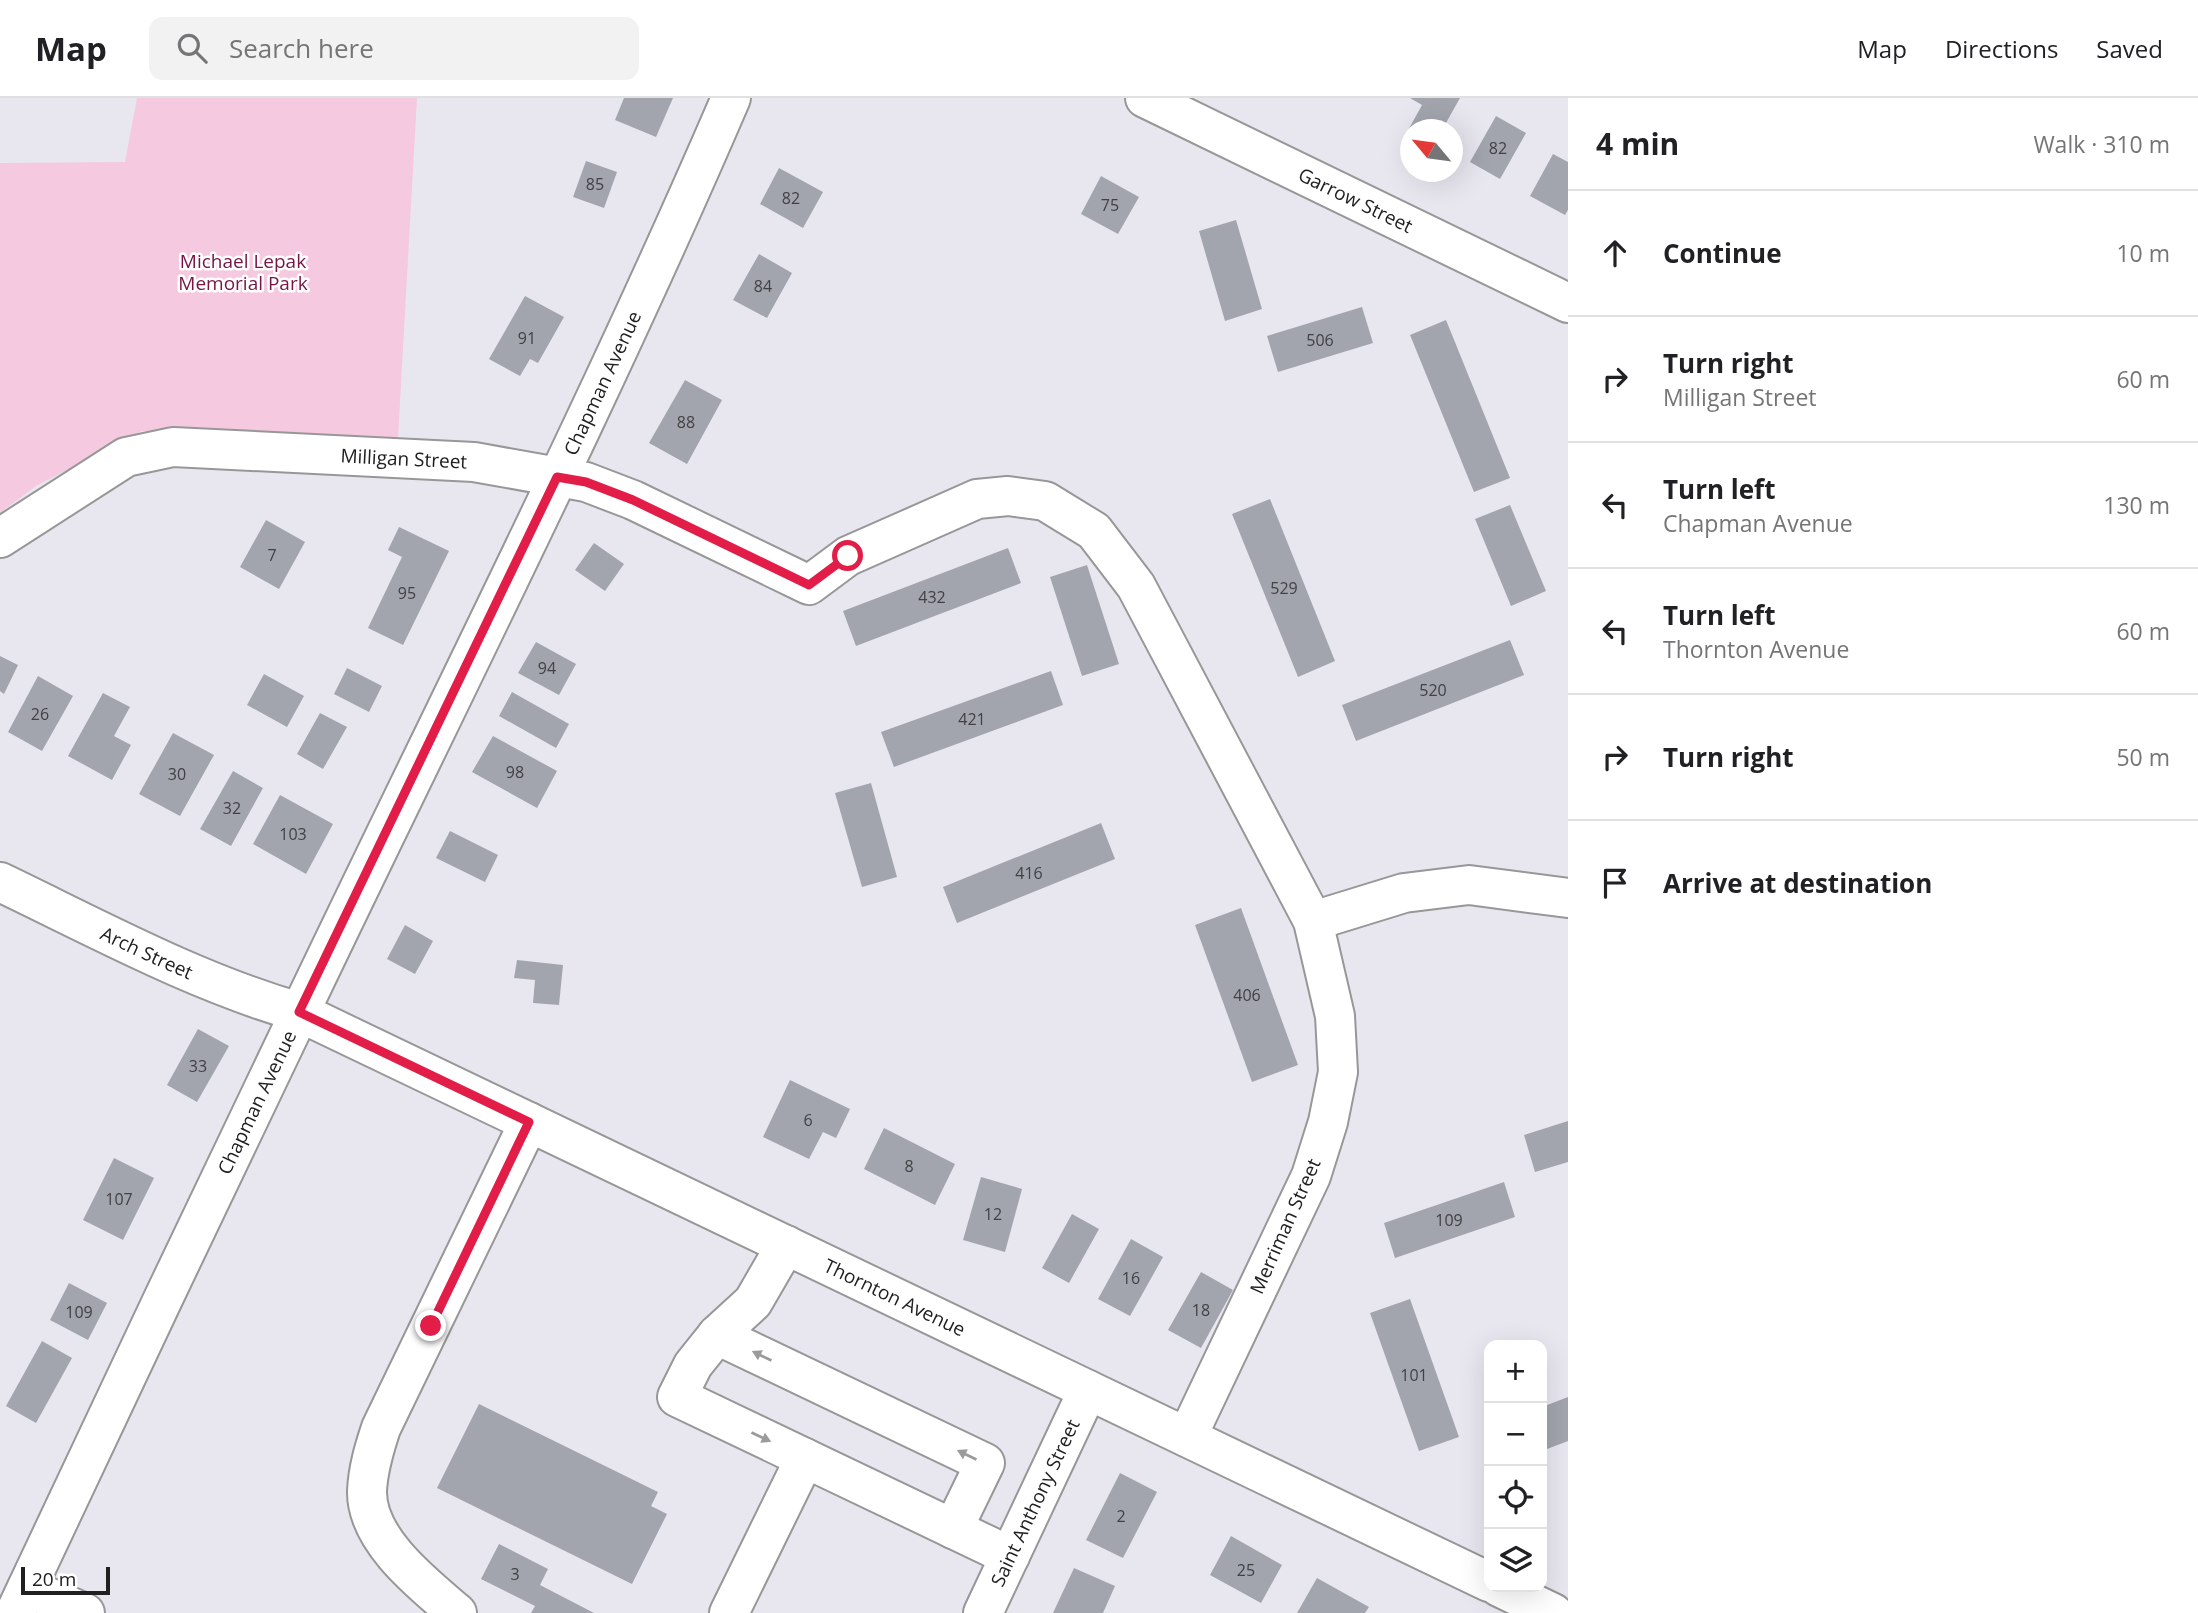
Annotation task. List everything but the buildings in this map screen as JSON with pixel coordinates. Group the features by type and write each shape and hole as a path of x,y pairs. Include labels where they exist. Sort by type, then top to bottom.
{"street":[{"name":"Chapman Avenue","path":"21,1600 299,1012 557,477 685,206 732,98"},
{"name":"Garrow Street","path":"1145,98 1568,303"},
{"name":"Milligan Street","path":"0,538 126,457 173,447 474,462 586,482 633,500 809,585"},
{"name":"Merriman Street","path":"809,585 848,556 977,499 1007,496 1045,501 1094,531 1136,586 1313,920 1335,1016 1338,1072 1328,1122 1311,1176 1187,1437"},
{"name":"Arch Street","path":"0,883 186,970 263,1002 299,1012"},
{"path":"1313,920 1404,893 1469,885 1568,898"},
{"name":"Thornton Avenue","path":"299,1012 1187,1437 1502,1594 1553,1613"},
{"path":"457,1613 410,1572 374,1527 367,1494 371,1460 381,1428 529,1122"},
{"path":"786,1245 753,1302 718,1335 693,1365 677,1397 1010,1556"},
{"path":"718,1335 985,1463 953,1529"},
{"name":"Saint Anthony Street","path":"983,1613 1088,1390"},
{"path":"729,1613 805,1458"},
{"path":"21,1600 85,1613"}],"green space":[{"name":"Michael Lepak Memorial Park","path":"137,98 417,98 398,438 142,431 36,486 0,513 0,163 125,162"}],"route":[{"path":"431,1326 529,1122 299,1012 557,477 586,482 633,500 809,585 848,556"}]}
